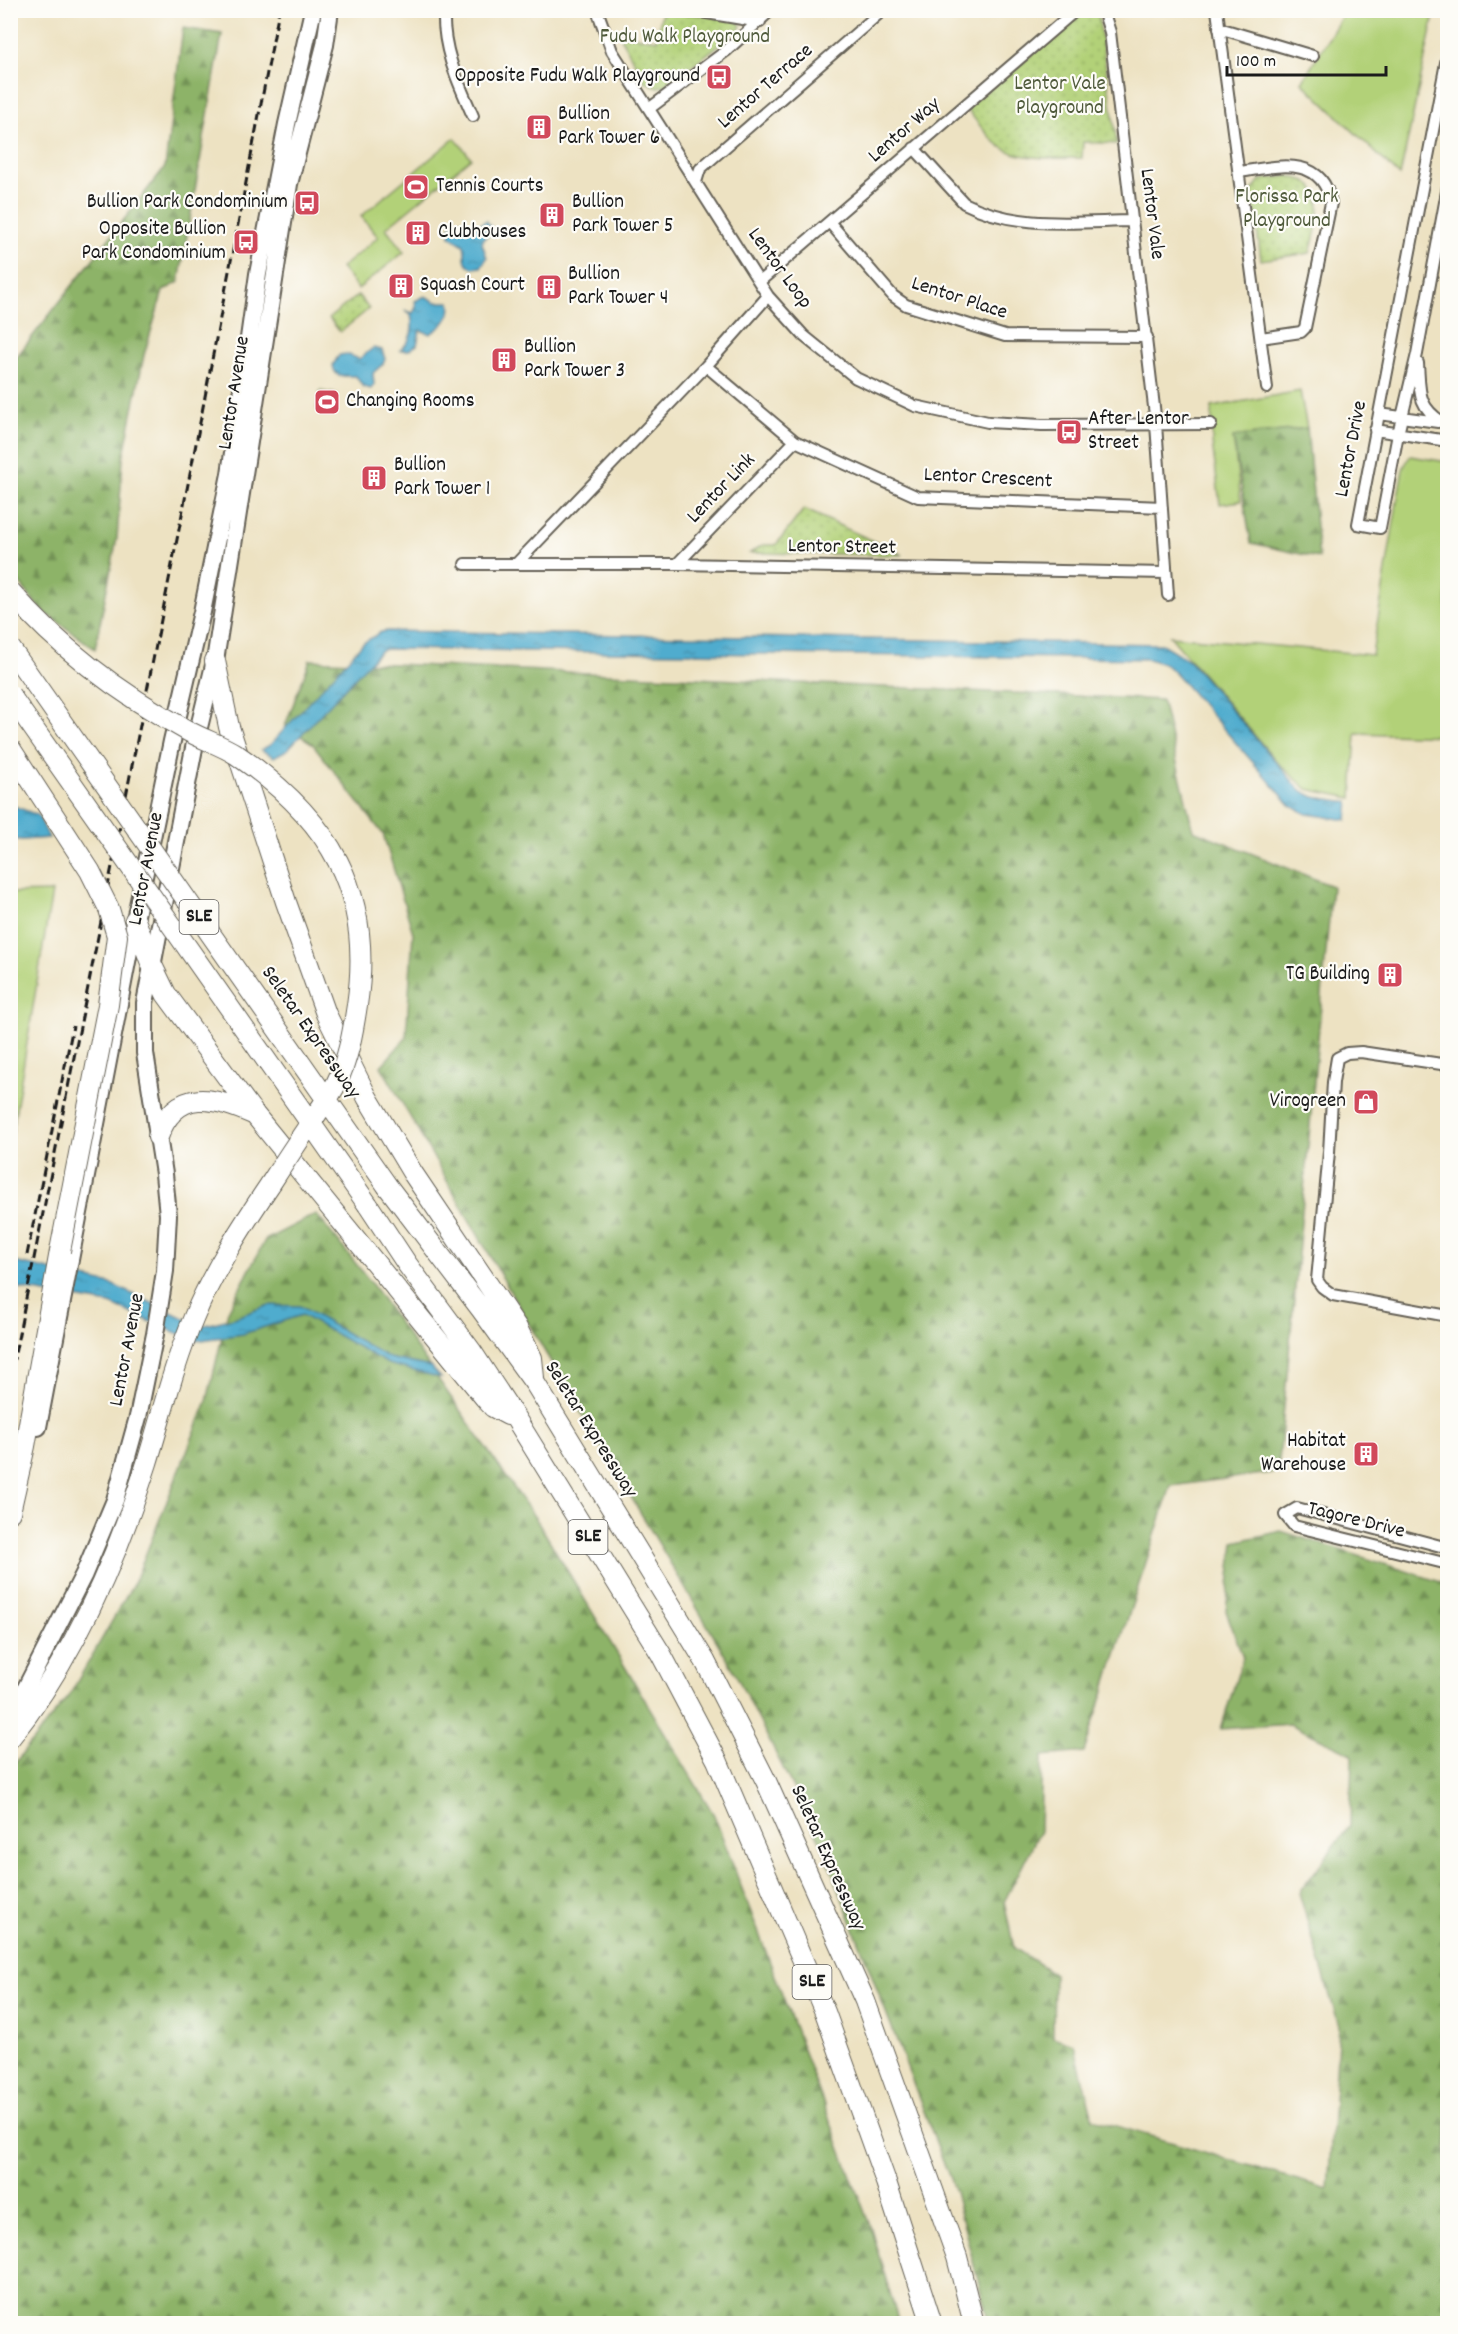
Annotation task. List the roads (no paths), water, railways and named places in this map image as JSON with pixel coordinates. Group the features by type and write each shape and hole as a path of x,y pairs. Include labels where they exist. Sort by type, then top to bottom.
{"highway":[{"path":"10,591 71,652 118,689 188,731 236,754 302,810 318,827 332,848 350,887 360,945 360,973 353,1028 346,1060 336,1085 248,1217 207,1289 181,1352 128,1518 102,1582 60,1667 10,1738"},
{"name":"Seletar Expressway","path":"10,648 388,1187 481,1308 536,1385 705,1661 766,1781 865,2001 957,2257 974,2324"},
{"path":"215,661 230,727 286,902 326,1014 367,1097 412,1172 516,1326 532,1359 536,1385"},
{"name":"SLE","path":"10,695 407,1264 472,1352 661,1654 717,1760 825,2012 886,2182 932,2324"},
{"path":"10,748 90,871 109,909 117,936 108,1005 55,1308 10,1512"},
{"path":"135,920 151,963 166,994 255,1115 485,1398 498,1411 516,1419"},
{"path":"158,1137 171,1113 189,1101 212,1099 255,1115"}],"main road":[{"name":"Lentor Avenue","path":"10,1519 35,1446 55,1308 70,1258 135,920 230,474 258,274 287,124 313,10"},
{"name":"Lentor Avenue","path":"10,1719 84,1574 115,1500 133,1438 155,1334 165,1271 167,1196 144,1033 145,1003 194,748 215,661 289,184 325,45 330,10"},
{"path":"172,741 194,748"}],"street":[{"path":"444,10 448,52 455,77 473,116"},
{"name":"Lentor Loop","path":"597,10 612,51 768,296 804,336 856,378 915,406 988,422 1211,424"},
{"path":"689,10 760,22"},
{"path":"650,108 726,51 771,10"},
{"name":"Lentor Terrace","path":"700,169 883,10"},
{"name":"Lentor Way","path":"759,282 1076,10"},
{"name":"Lentor Vale","path":"1103,10 1110,32 1156,424"},
{"path":"1217,10 1267,388"},
{"path":"1219,28 1313,56"},
{"name":"Lentor Drive","path":"1448,52 1358,524 1380,528 1401,417 1417,354 1448,186"},
{"path":"914,148 964,203 975,208 1017,220 1040,223 1132,221"},
{"path":"1239,172 1300,166 1314,174 1329,192 1331,203 1305,328 1301,332 1261,338"},
{"path":"688,168 700,169 696,182"},
{"name":"Lentor Place","path":"830,223 892,296 906,304 1005,336 1147,338"},
{"path":"517,563 706,366 768,296"},
{"path":"1417,354 1420,392 1428,413 1445,423"},
{"name":"Lentor Crescent","path":"706,366 795,441 923,498 1162,507"},
{"path":"1378,414 1445,423"},
{"path":"1156,424 1168,595"},
{"path":"1375,430 1448,441"},
{"name":"Lentor Link","path":"677,564 795,441"},
{"name":"Lentor Street","path":"465,564 677,564 1166,573"},
{"path":"1448,1065 1361,1052 1347,1053 1337,1058 1333,1082 1317,1280 1333,1295 1448,1316"},
{"name":"Tagore Drive","path":"1448,1548 1297,1508 1285,1515 1294,1526 1448,1564"}],"water":[{"path":"460,220 473,227 486,221 491,227 490,234 484,238 482,243 487,258 481,267 473,268 467,263 464,245 450,236 450,227"},
{"path":"425,296 436,302 450,302 449,317 443,325 430,334 420,330 417,345 409,350 400,350 410,339 412,330 411,315 404,310 413,313 416,307 415,301"},
{"path":"373,348 382,350 385,359 373,373 374,385 371,389 363,387 356,376 342,376 334,370 333,365 339,355 347,354 359,359"},
{"path":"381,632 1162,644 1189,660 1300,790 1314,797 1349,802 1347,820 1307,814 1291,806 1174,672 1165,664 1148,659 386,649 380,651 287,750 274,757 261,750 270,745 363,643"},
{"path":"11,805 38,815 49,838 11,839"},
{"path":"10,1261 111,1284 201,1326 234,1318 269,1305 300,1306 389,1358 431,1367 441,1378 388,1364 302,1315 243,1334 195,1341 110,1304 11,1287"}],"railway":[{"path":"10,1379 194,454 279,10"},
{"path":"27,1255 73,1026"}],"place":[{"name":"Opposite Fudu Walk Playground","path":"719,77"},
{"name":"Bullion Park Tower 6","path":"539,127"},
{"name":"Tennis Courts","path":"416,187"},
{"name":"Bullion Park Condominium","path":"307,203"},
{"name":"Bullion Park Tower 5","path":"552,215"},
{"name":"Clubhouses","path":"418,233"},
{"name":"Opposite Bullion Park Condominium","path":"246,242"},
{"name":"Squash Court","path":"401,286"},
{"name":"Bullion Park Tower 4","path":"549,287"},
{"name":"Bullion Park Tower 3","path":"504,360"},
{"name":"Changing Rooms","path":"327,402"},
{"name":"After Lentor Street","path":"1069,432"},
{"name":"Bullion Park Tower 1","path":"374,478"},
{"name":"TG Building","path":"1390,975"},
{"name":"Virogreen","path":"1366,1102"},
{"name":"Habitat Warehouse","path":"1366,1454"}],"park label":[{"name":"Fudu Walk Playground","path":"685,38"},
{"name":"Lentor Vale Playground","path":"1060,97"},
{"name":"Florissa Park Playground","path":"1287,210"}]}
